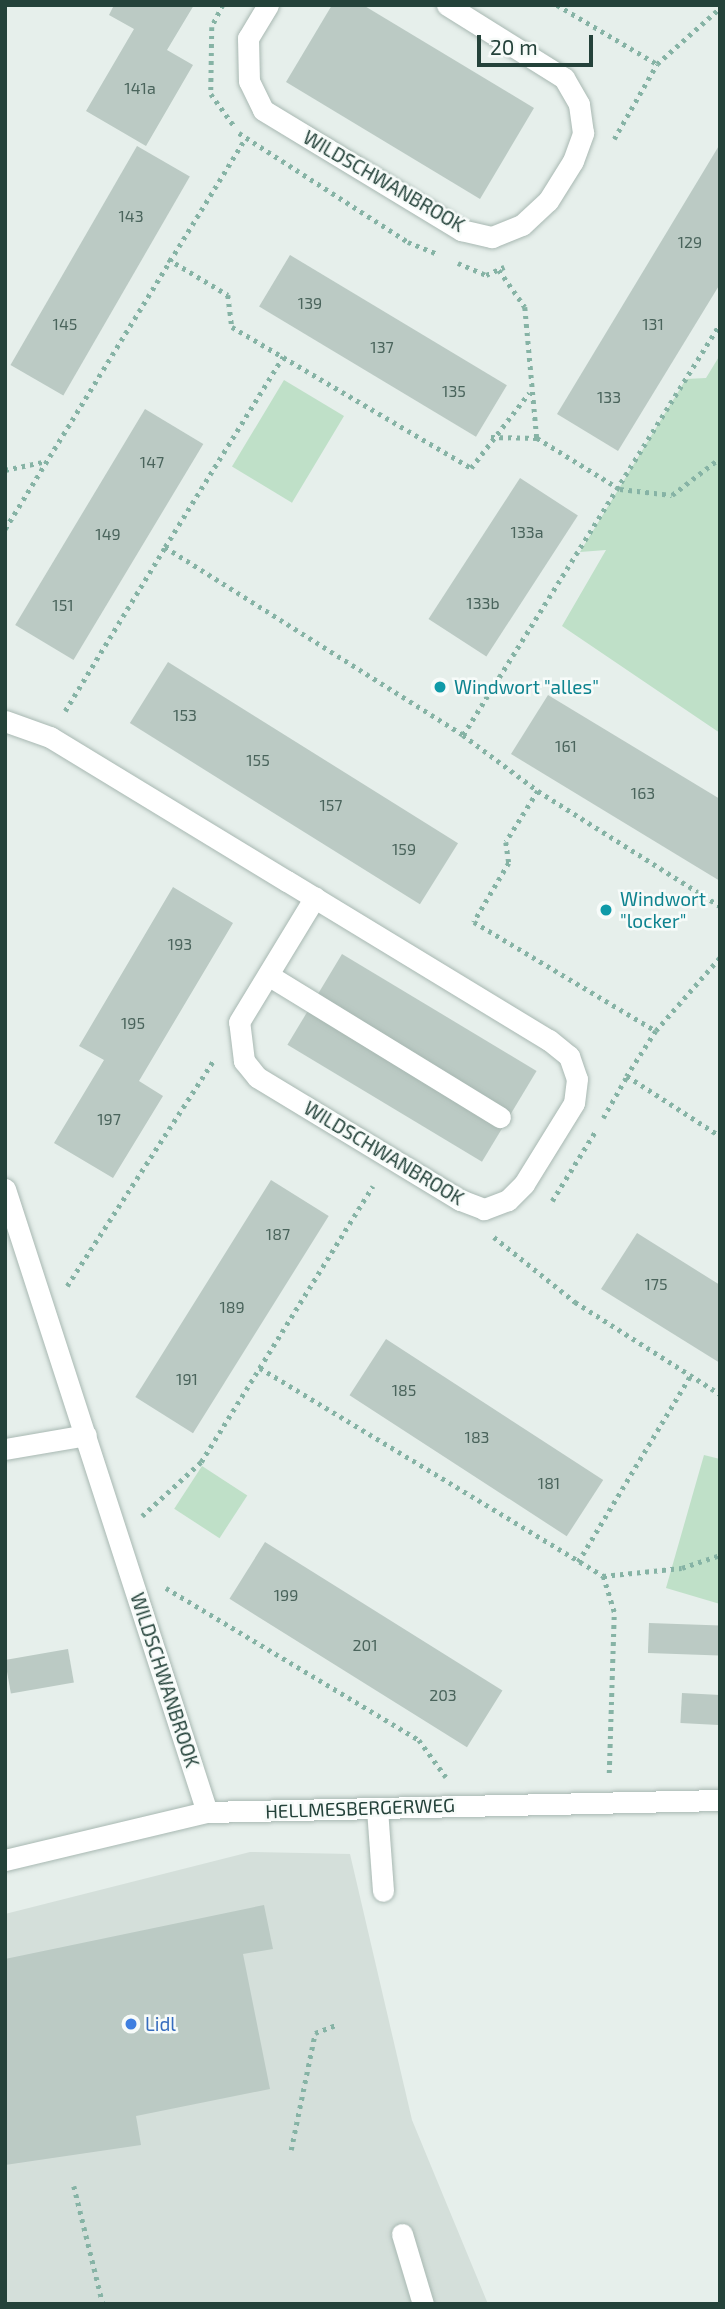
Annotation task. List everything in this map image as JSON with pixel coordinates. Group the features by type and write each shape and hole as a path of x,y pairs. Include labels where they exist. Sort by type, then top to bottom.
{"street":[{"path":"263,110 249,80 248,38 268,5"},
{"name":"WILDSCHWANBROOK","path":"263,110 461,230 492,237 522,225 548,201 573,161 583,133 579,104 564,78 447,5"},
{"name":"WILDSCHWANBROOK","path":"5,721 50,737 549,1040 569,1056 578,1079 574,1103 524,1184 508,1200 484,1209 460,1200 257,1077 244,1060 239,1044"},
{"path":"239,1044 239,1022 315,897"},
{"path":"268,975 500,1117"},
{"name":"WILDSCHWANBROOK","path":"5,1189 207,1812"},
{"path":"5,1449 86,1435"},
{"name":"HELLMESBERGERWEG","path":"5,1860 207,1812 377,1809 609,1799 720,1800"},
{"path":"377,1809 383,1891"},
{"path":"402,2234 423,2304"}],"path":[{"path":"223,5 212,27 211,94 244,140 408,242 441,256"},
{"path":"557,5 657,64"},
{"path":"609,148 657,64 720,8"},
{"path":"5,529 168,259 263,110"},
{"path":"168,259 228,295 232,327 471,468 491,437 529,393"},
{"path":"452,261 486,275 508,265"},
{"path":"499,270 525,307 529,393 537,438"},
{"path":"463,735 620,489 720,324"},
{"path":"50,737 164,547 283,357"},
{"path":"491,437 537,438 620,489 672,495 720,457"},
{"path":"5,470 45,462"},
{"path":"164,547 463,735 538,791 720,906"},
{"path":"538,791 506,842 509,863 474,922 656,1031"},
{"path":"547,1206 562,1192 627,1076 656,1031 720,958"},
{"path":"41,1296 66,1288 213,1060 239,1044"},
{"path":"212,1049 213,1060 218,1069"},
{"path":"627,1076 720,1136"},
{"path":"362,1179 385,1193"},
{"path":"141,1517 201,1462 373,1186"},
{"path":"502,1231 491,1235 575,1302 720,1394"},
{"path":"260,1368 604,1576 682,1568 720,1555"},
{"path":"578,1562 690,1376"},
{"path":"128,1567 419,1740 465,1805"},
{"path":"604,1576 614,1612 609,1799"},
{"path":"291,2150 315,2034 336,2025"},
{"path":"74,2186 103,2304"}],"shaded area":[{"path":"250,1852 350,1854 412,2120 488,2304 5,2304 5,1914"}],"green space":[{"path":"720,355 720,733 562,626 606,550 580,552 686,379 706,378"},
{"path":"284,380 344,416 292,503 232,467"},
{"path":"704,1455 720,1459 720,1604 666,1588"},
{"path":"202,1466 247,1495 220,1538 174,1509"}],"building":[{"path":"114,5 194,5 167,50 193,65 146,146 86,111 134,29 109,15"},
{"path":"332,5 363,5 534,108 480,199 286,82"},
{"path":"720,144 720,284 618,451 557,414"},
{"path":"137,146 190,176 63,396 11,365"},
{"path":"290,255 507,385 476,437 259,306"},
{"path":"145,409 203,444 73,660 15,625"},
{"path":"520,478 578,516 486,656 429,619"},
{"path":"168,662 458,843 420,904 130,723"},
{"path":"548,695 720,799 720,881 511,754"},
{"path":"173,887 233,923 139,1081 163,1096 113,1178 54,1143 104,1060 79,1046"},
{"path":"342,954 537,1071 482,1162 287,1045"},
{"path":"271,1180 329,1216 193,1433 135,1397"},
{"path":"637,1233 720,1285 720,1363 601,1289"},
{"path":"386,1339 603,1480 567,1536 350,1395"},
{"path":"265,1542 502,1690 467,1747 229,1599"},
{"path":"649,1623 720,1625 719,1655 648,1653"},
{"path":"68,1649 74,1682 11,1694 5,1660"},
{"path":"682,1693 720,1695 718,1725 680,1723"},
{"name":"Lidl","path":"264,1905 273,1949 243,1954 270,2089 136,2116 141,2145 5,2165 5,1959"}],"place":[{"name":"Windwort \"alles\"","path":"440,687"},
{"name":"Windwort \"locker\"","path":"606,910"},
{"name":"Lidl","path":"131,2024"}]}
